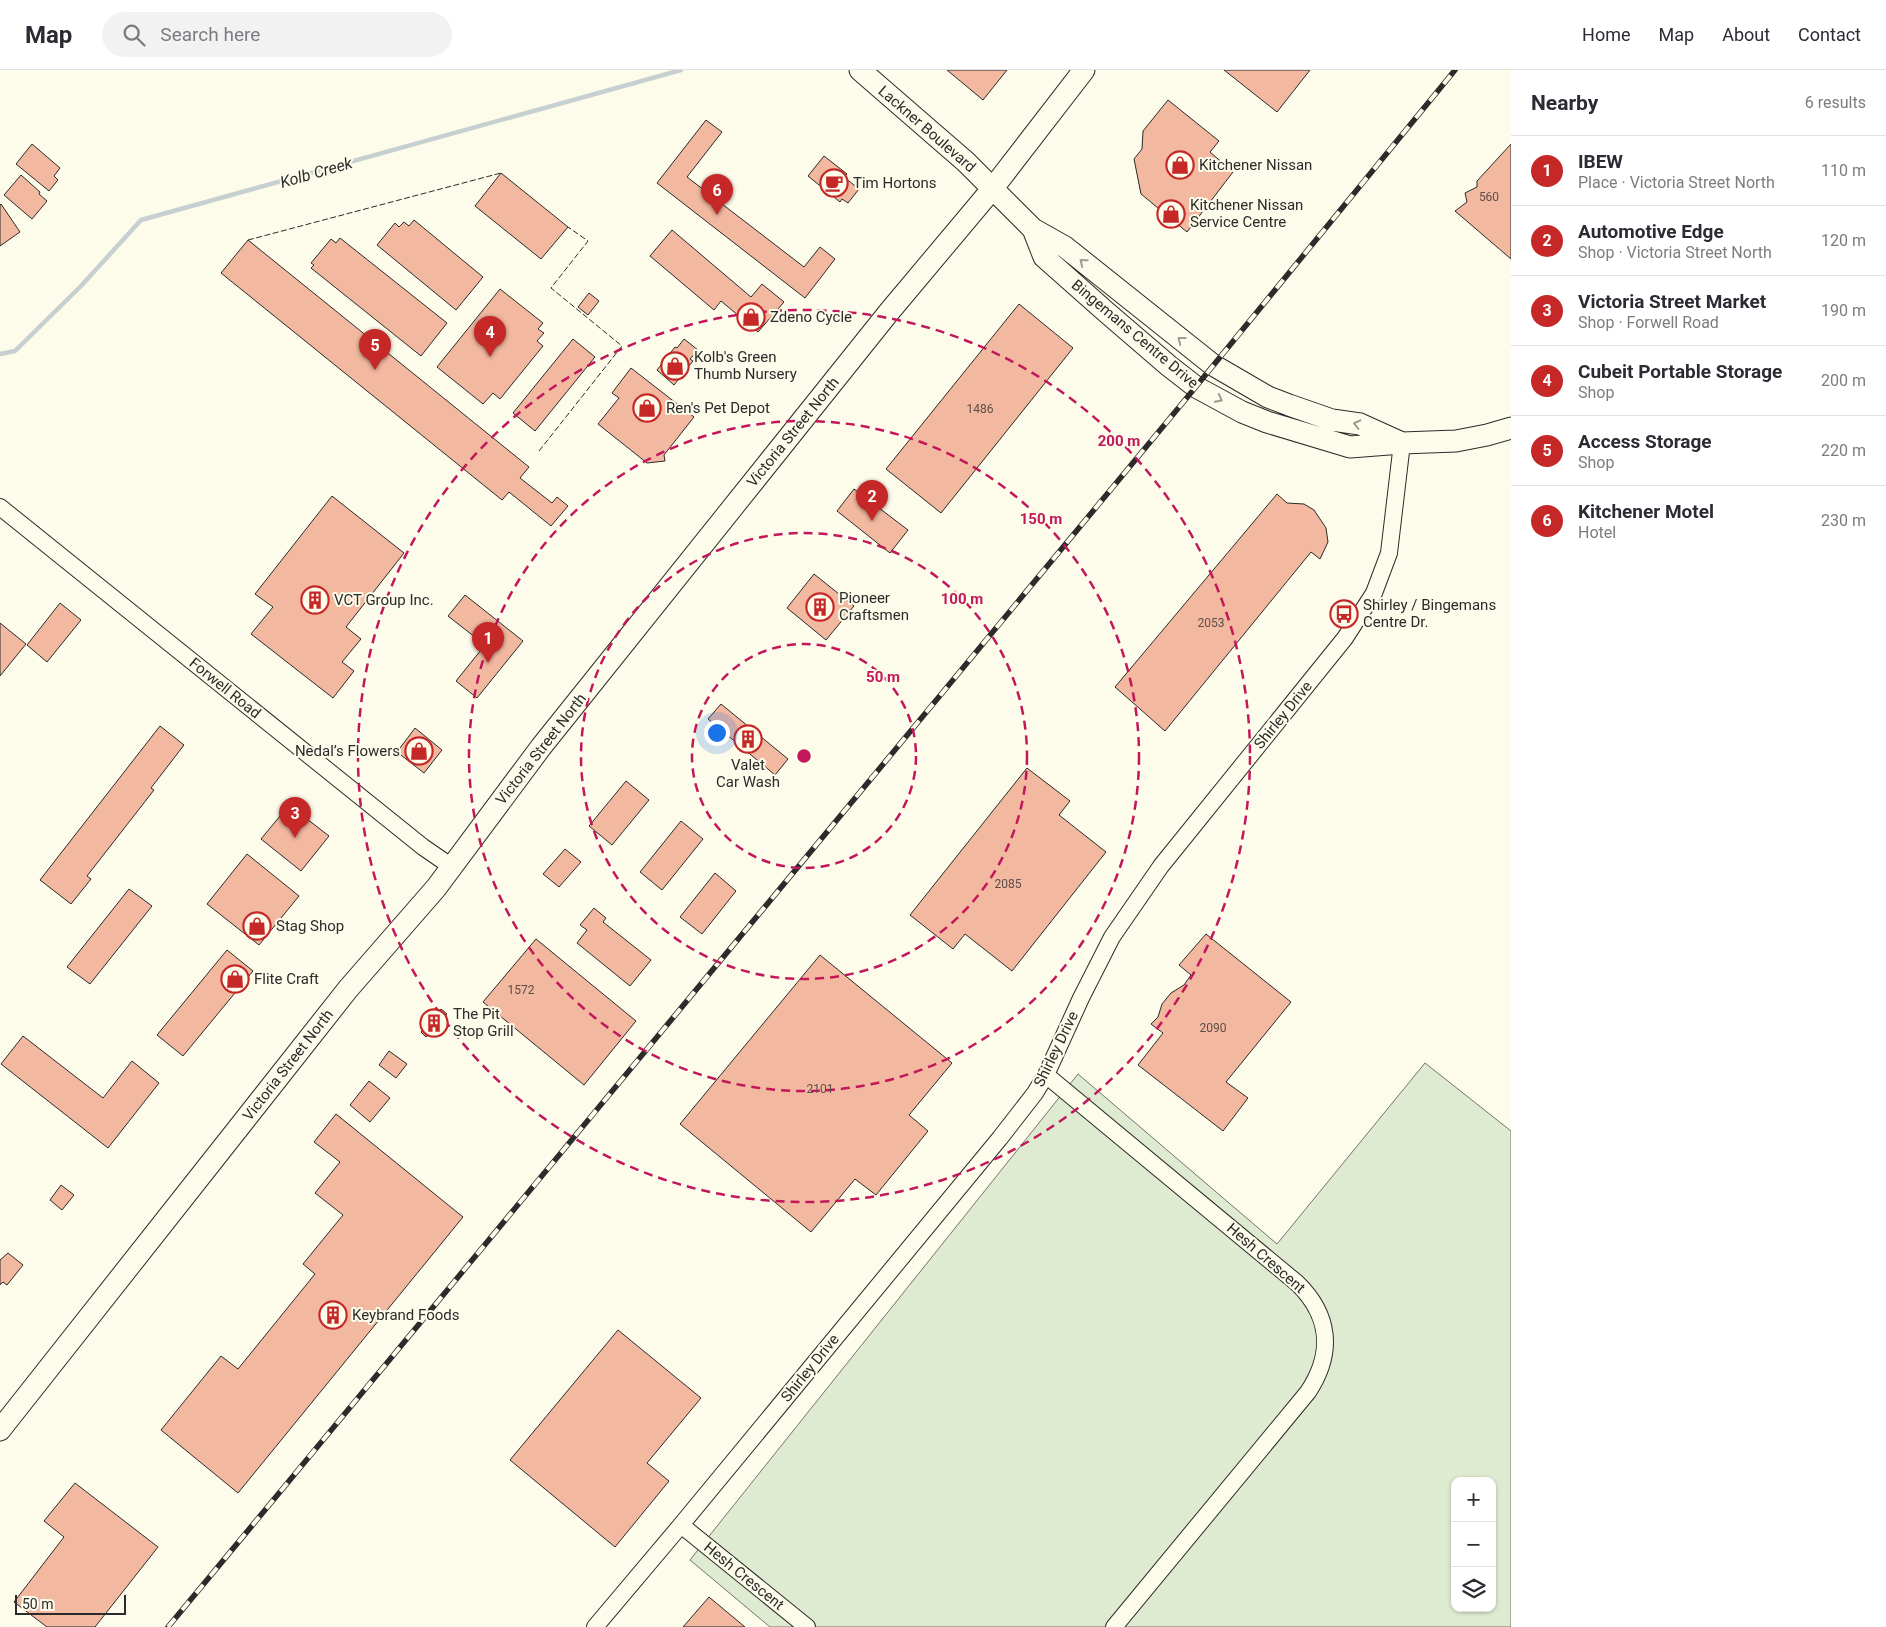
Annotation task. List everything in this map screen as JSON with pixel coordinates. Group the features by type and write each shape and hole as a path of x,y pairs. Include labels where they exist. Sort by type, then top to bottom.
{"main road":[{"name":"Lackner Boulevard","path":"860,70 966,162 993,188"},
{"name":"Victoria Street North","path":"0,1430 348,989 436,888 541,746 889,312 993,188 1084,70"},
{"name":"Bingemans Centre Drive","path":"993,188 1033,229 1065,247 1213,365 1260,392 1289,405 1332,420 1360,424 1402,442"},
{"name":"Bingemans Centre Drive","path":"1033,229 1044,257 1169,366 1196,387 1242,412 1267,422 1350,447 1402,442 1456,441 1511,428"}],"street":[{"name":"Shirley Drive","path":"594,1627 681,1525 1035,1093 1046,1075 1081,998 1112,937 1161,866 1346,638 1374,594 1389,553 1402,442"},
{"name":"Forwell Road","path":"0,507 423,847 452,866"},
{"name":"Hesh Crescent","path":"1046,1075 1298,1283 1315,1304 1324,1329 1324,1355 1321,1368 1308,1392 1114,1627"},
{"name":"Hesh Crescent","path":"681,1525 807,1627"}],"green space":[{"path":"1425,1063 1511,1131 1511,1627 770,1627 690,1560 1078,1074 1277,1244"}],"building":[{"path":"947,70 1007,70 983,100"},
{"path":"1224,70 1310,70 1277,112"},
{"name":"Kitchener Nissan","path":"1168,100 1219,141 1210,152 1233,172 1187,232 1141,194 1134,159 1142,149 1143,131"},
{"path":"706,120 722,132 687,177 804,267 820,247 835,259 805,298 657,183"},
{"path":"32,144 60,168 54,176 58,180 49,191 16,164"},
{"path":"1511,144 1511,259 1455,211 1467,202 1465,193 1477,187 1477,181"},
{"name":"Tim Hortons","path":"824,156 847,174 844,177 859,189 848,203 842,199 840,202 808,176"},
{"path":"501,173 568,227 541,259 475,206"},
{"path":"21,175 47,201 32,219 4,195"},
{"path":"0,205 20,232 0,246"},
{"path":"414,220 483,277 456,310 377,245 395,223 399,227 404,222 409,226"},
{"path":"672,230 751,297 762,284 784,302 758,332 721,301 714,310 650,256"},
{"path":"340,238 447,323 421,356 311,268 314,265 311,263 331,239 336,243"},
{"path":"248,240 529,467 520,478 552,503 557,497 568,506 551,526 509,492 502,500 221,273"},
{"path":"500,289 543,323 538,329 544,333 537,341 543,346 500,399 493,393 483,404 437,367"},
{"path":"589,293 599,301 588,315 578,307"},
{"path":"1019,304 1073,348 941,513 886,469"},
{"path":"573,339 595,357 535,431 513,413"},
{"name":"Kolb's Green Thumb Nursery","path":"684,339 698,350 690,359 693,361 674,385 657,370 675,347 677,348"},
{"name":"Ren's Pet Depot","path":"631,368 694,417 664,455 665,461 647,463 598,424 619,398 612,393"},
{"path":"854,489 908,530 890,553 837,511"},
{"path":"1277,494 1287,503 1304,504 1314,510 1326,528 1328,542 1320,559 1311,552 1165,731 1115,687"},
{"name":"VCT Group Inc.","path":"332,496 404,553 346,627 361,639 342,662 354,671 333,698 251,634 273,607 255,594"},
{"name":"Pioneer Craftsmen","path":"814,574 854,606 826,640 787,608"},
{"path":"465,595 523,641 477,698 456,681 485,645 448,616"},
{"path":"60,603 81,620 47,662 27,645"},
{"path":"0,623 26,644 0,676"},
{"name":"Valet Car Wash","path":"721,704 788,759 775,775 708,719"},
{"path":"160,726 184,745 151,788 154,790 87,876 91,879 71,904 40,880"},
{"name":"Nedal’s Flowers","path":"415,728 442,750 424,773 397,752"},
{"path":"1027,768 1070,801 1059,815 1106,852 1012,971 965,934 953,949 910,915"},
{"path":"626,781 649,800 612,845 589,826"},
{"path":"289,805 329,836 301,871 261,839"},
{"path":"681,821 703,839 662,890 640,872"},
{"path":"565,849 581,862 559,887 543,874"},
{"path":"247,854 299,896 259,945 207,904"},
{"path":"715,873 736,891 702,934 680,917"},
{"path":"129,889 152,906 90,984 67,967"},
{"path":"594,908 606,918 603,922 651,960 630,986 577,943 587,930 580,925"},
{"path":"1206,934 1291,1002 1226,1082 1248,1098 1223,1131 1138,1065 1163,1033 1151,1024 1158,1017 1162,1004 1171,993 1184,985 1191,975 1179,965"},
{"path":"536,939 636,1021 584,1085 483,1002"},
{"path":"227,950 253,971 183,1056 157,1035"},
{"path":"820,955 952,1063 909,1115 928,1131 876,1195 855,1179 811,1232 680,1124"},
{"name":"The Pit Stop Grill","path":"441,1009 447,1014 426,1037 421,1032"},
{"path":"23,1036 103,1098 132,1061 159,1083 108,1148 1,1064"},
{"path":"389,1051 407,1064 396,1078 379,1065"},
{"path":"369,1081 390,1098 370,1122 350,1105"},
{"name":"Keybrand Foods","path":"336,1114 463,1217 238,1493 161,1430 221,1356 238,1369 315,1274 303,1264 343,1215 315,1193 340,1162 314,1142"},
{"path":"61,1185 74,1195 62,1210 50,1200"},
{"path":"8,1253 23,1265 7,1285 3,1282 0,1285 0,1260"},
{"path":"618,1330 701,1398 647,1463 669,1481 615,1547 510,1460"},
{"path":"75,1483 158,1547 95,1627 47,1627 14,1602 64,1537 44,1521"},
{"path":"709,1597 745,1627 683,1627"}],"waterway":[{"name":"Kolb Creek","path":"0,354 15,351 81,286 141,220 681,70"}],"railway":[{"path":"168,1627 1185,400 1455,70"}],"fence":[{"path":"248,240 501,173"},
{"path":"539,451 622,346 551,288 588,241 568,227"}],"place":[{"name":"Kitchener Nissan","path":"1180,165"},
{"name":"Tim Hortons","path":"834,183"},
{"name":"Kitchener Nissan Service Centre","path":"1171,214"},
{"name":"Kitchener Motel","path":"717,215"},
{"name":"Zdeno Cycle","path":"751,317"},
{"name":"Cubeit Portable Storage","path":"490,357"},
{"name":"Kolb's Green Thumb Nursery","path":"675,366"},
{"name":"Access Storage","path":"375,370"},
{"name":"Ren's Pet Depot","path":"647,408"},
{"name":"Automotive Edge","path":"872,521"},
{"name":"VCT Group Inc.","path":"315,600"},
{"name":"Pioneer Craftsmen","path":"820,607"},
{"name":"Shirley / Bingemans Centre Dr.","path":"1344,614"},
{"name":"IBEW","path":"488,663"},
{"name":"Valet Car Wash","path":"748,739"},
{"name":"Nedal’s Flowers","path":"419,751"},
{"name":"Victoria Street Market","path":"295,838"},
{"name":"Stag Shop","path":"257,926"},
{"name":"Flite Craft","path":"235,979"},
{"name":"The Pit Stop Grill","path":"434,1023"},
{"name":"Keybrand Foods","path":"333,1315"}]}
